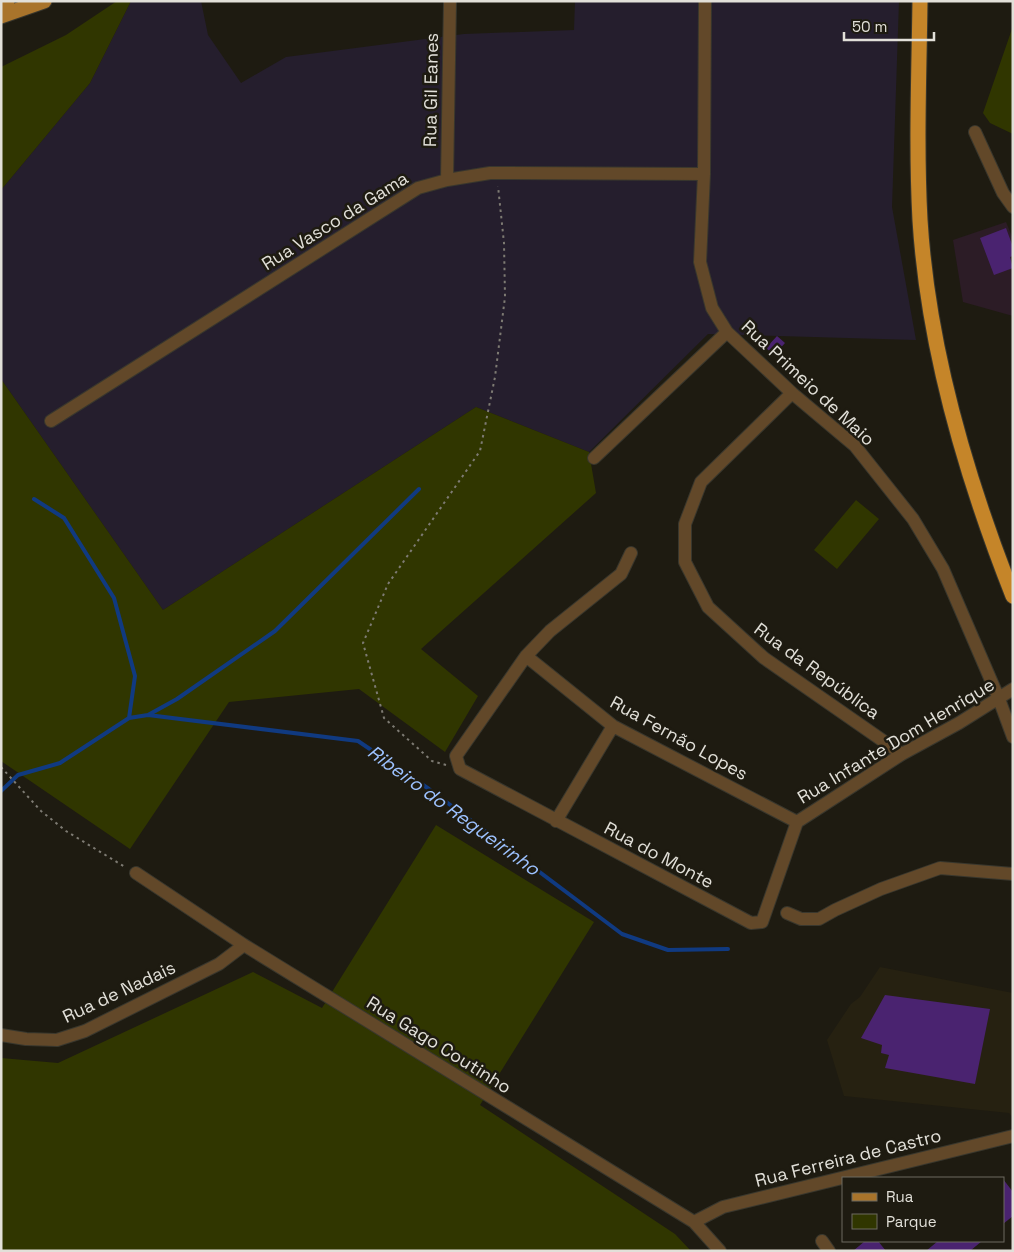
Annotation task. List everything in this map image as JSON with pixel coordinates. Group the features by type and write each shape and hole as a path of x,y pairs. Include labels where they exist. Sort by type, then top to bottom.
{"highway":[{"path":"920,1 918,156 920,222 929,296 942,370 970,475 1013,596"},
{"path":"929,1 925,155 929,219 938,295 949,367 972,453 1013,574"}],"main road":[{"path":"1,3 7,1"},
{"path":"1,16 44,1"}],"street":[{"name":"Rua Gil Eanes","path":"447,180 450,1"},
{"name":"Rua Primeio de Maio","path":"705,1 704,174 700,262 712,308 727,332 792,393 855,446 913,519 944,569 1013,737"},
{"path":"975,132 1003,193 1013,207"},
{"name":"Rua Vasco da Gama","path":"51,421 418,188 447,180 497,173 704,174"},
{"path":"594,458 727,332"},
{"name":"Rua da República","path":"792,393 701,482 685,524 685,562 708,607 764,658 902,754"},
{"path":"460,769 456,756 526,656 550,631 621,574 631,553"},
{"name":"Rua Fernão Lopes","path":"526,656 613,726 797,822"},
{"name":"Rua Infante Dom Henrique","path":"797,822 902,754 999,699 1013,689"},
{"path":"556,821 613,726"},
{"name":"Rua do Monte","path":"460,769 750,923 762,922 797,822"},
{"path":"787,913 801,919 819,920 835,910 881,889 940,868 1013,874"},
{"name":"Rua Gago Coutinho","path":"136,873 244,945 694,1222 720,1251"},
{"name":"Rua de Nadais","path":"1,1034 26,1039 57,1040 85,1031 219,964 244,945"},
{"name":"Rua Ferreira de Castro","path":"845,1177 1013,1136"},
{"name":"Rua Ferreira de Castro","path":"694,1222 722,1207 842,1178"}],"path":[{"path":"460,769 432,761 384,718 363,643 388,584 480,450 495,377 505,297 504,243 497,173"},
{"path":"2,768 41,811 66,831 136,873"}],"shaded area":[{"path":"131,1 201,1 208,35 241,83 286,57 464,34 574,30 575,1 899,1 892,207 916,340 708,334 589,452 476,407 163,610 1,379 1,190 90,83"},
{"path":"1006,222 1013,239 1013,316 963,302 953,240"},
{"path":"880,967 1013,993 1013,1118 1009,1113 844,1096 827,1040 851,1004 860,997"}],"green space":[{"path":"117,1 131,1 90,83 1,190 1,67 66,35"},
{"path":"1013,26 1013,134 990,123 983,113"},
{"path":"1,379 163,610 476,407 589,452 596,493 421,649 478,696 445,752 359,689 229,702 130,849 1,761"},
{"path":"856,500 879,519 837,569 814,550"},
{"path":"436,825 594,922 480,1105 675,1234 691,1251 1,1251 1,1058 58,1063 253,972 322,1008"}],"building":[{"path":"1006,228 1013,247 1013,256 1010,257 1013,268 994,275 980,238"},
{"path":"777,336 785,343 774,355 766,348"},
{"path":"885,995 990,1009 975,1084 885,1068 889,1055 881,1053 882,1045 861,1038"},
{"path":"1004,1180 1013,1192 1013,1216 1004,1223"},
{"path":"864,1242 879,1242 886,1251 853,1251"},
{"path":"937,1242 981,1242 970,1251 926,1251"}],"waterway":[{"path":"148,715 177,699 275,631 419,489"},
{"path":"34,499 64,518 114,598 135,676 129,718"},
{"name":"Ribeiro do Regueirinho","path":"1,791 18,775 60,763 129,718 148,715 358,741 429,789 622,934 668,950 728,949"}]}
